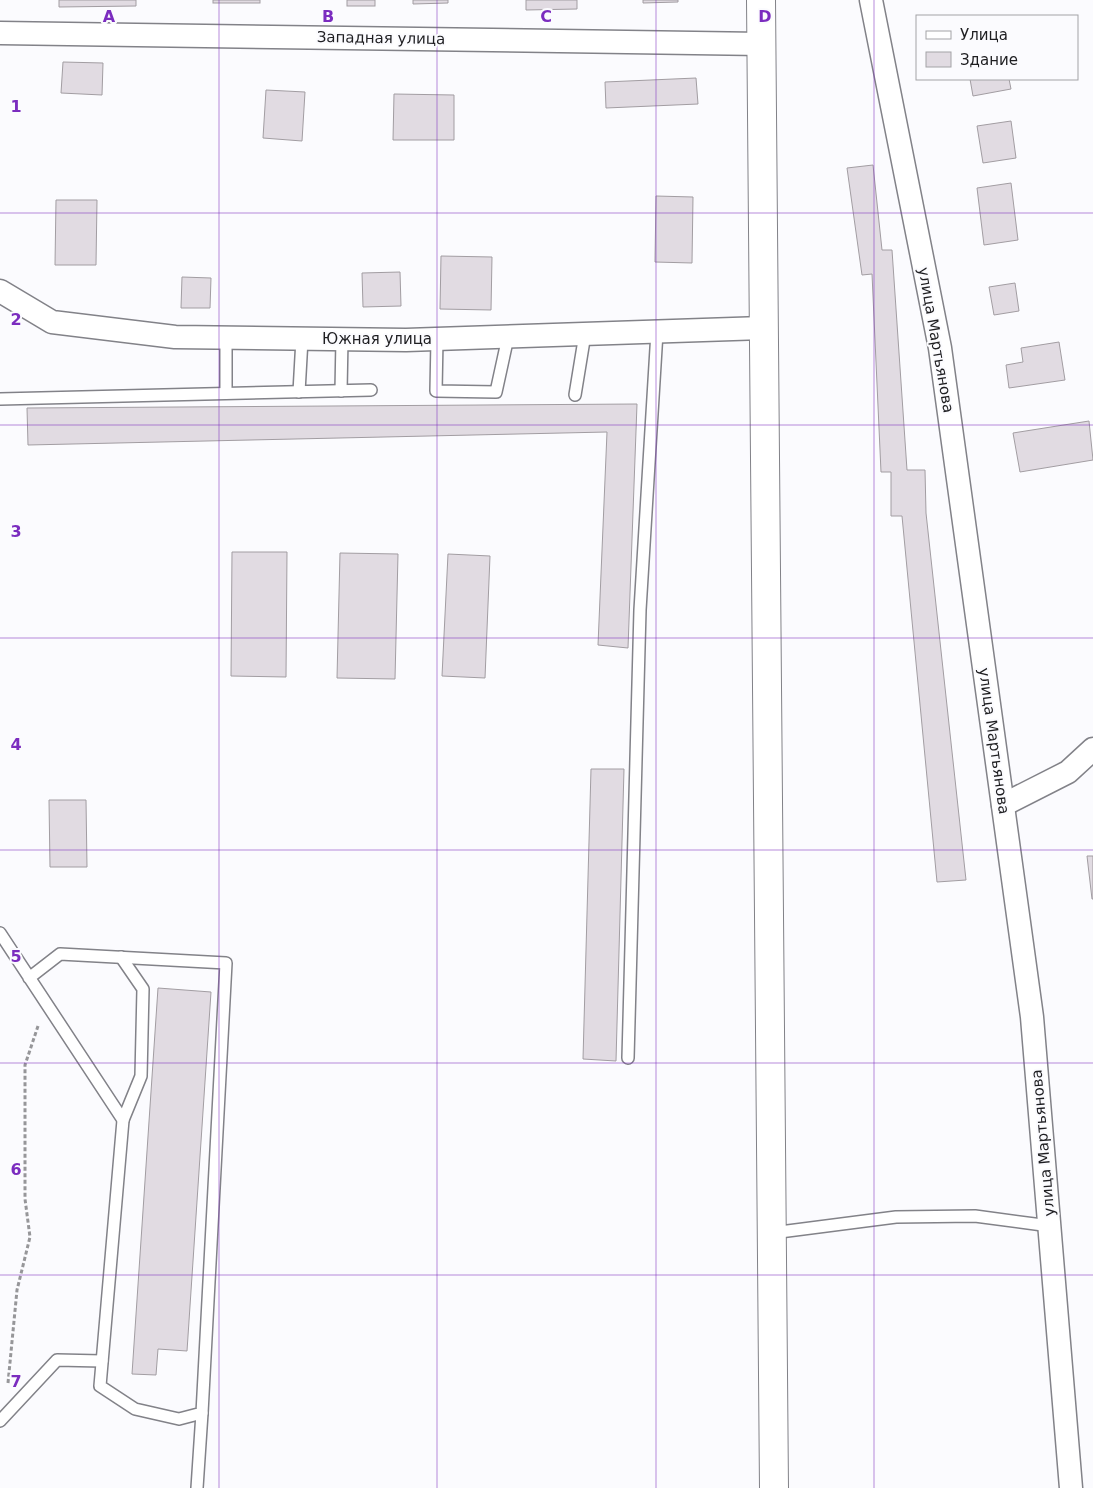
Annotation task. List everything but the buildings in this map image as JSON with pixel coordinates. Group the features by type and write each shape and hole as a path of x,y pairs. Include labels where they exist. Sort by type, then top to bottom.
{"main road":[{"path":"761,0 774,1488"}],"street":[{"name":"улица Мартьянова","path":"871,0 940,348 1032,1017 1071,1488"},
{"name":"Западная улица","path":"0,33 762,44"},
{"name":"Южная улица","path":"0,291 52,322 175,337 437,339 763,328"},
{"path":"1003,805 1068,772 1093,749"}],"lane":[{"path":"628,1058 640,610 657,332"},
{"path":"575,395 585,334"},
{"path":"437,339 436,391 496,392 508,337"},
{"path":"226,338 226,393"},
{"path":"298,392 302,338"},
{"path":"341,390 342,339"},
{"path":"0,399 371,390"},
{"path":"0,933 123,1120"},
{"path":"29,978 60,954 226,963 197,1488"},
{"path":"121,957 143,989 141,1076 123,1120 100,1386 135,1409 179,1419 202,1413"},
{"path":"772,1233 906,1217 975,1216 1050,1226"},
{"path":"2,1418 57,1360 102,1360"}],"path":[{"path":"2,1418 17,1290 30,1237 25,1199 25,1065 46,1002"}]}
